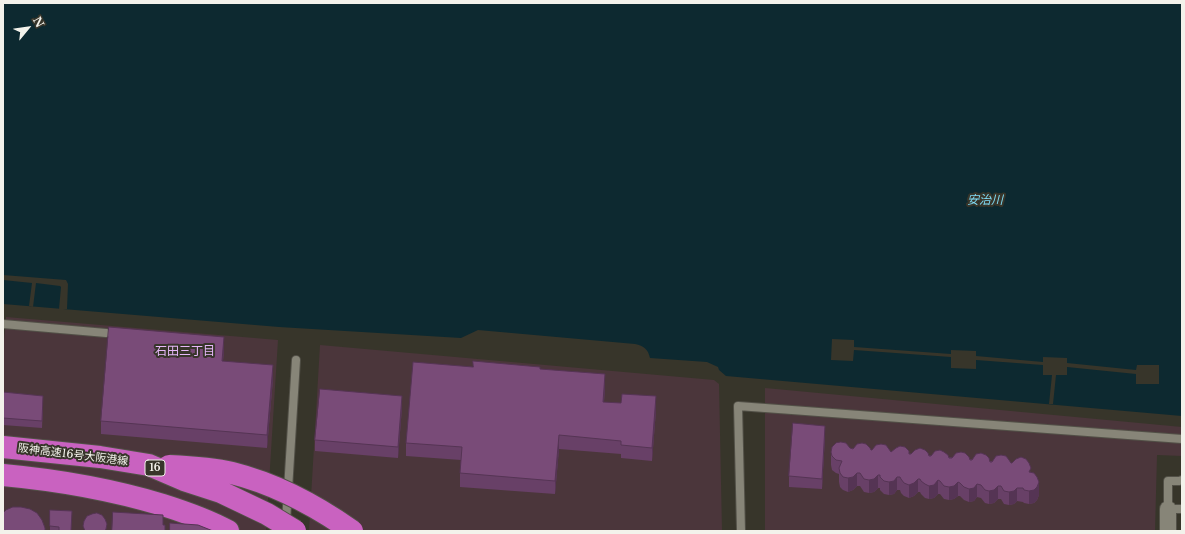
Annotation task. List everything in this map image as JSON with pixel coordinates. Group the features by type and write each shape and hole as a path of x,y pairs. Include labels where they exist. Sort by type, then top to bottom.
{"highway":[{"name":"阪神高速16号大阪港線","path":"3,447 100,457 150,465 184,480 221,492 267,514 295,531"},
{"path":"150,465 208,469 232,473 258,481 279,489 315,507 352,531"},
{"path":"3,475 64,482 120,493 198,517 228,531"}],"street":[{"path":"1168,531 1175,509"}],"lane":[{"path":"3,324 106,332"},
{"path":"285,531 296,360"},
{"path":"741,531 738,406 1182,439"},
{"path":"1175,509 1168,481 1182,480"}],"shaded area":[{"path":"6,317 278,340 266,531 3,531 3,351"},
{"path":"320,345 714,380 719,384 722,531 309,531"},
{"path":"765,388 1182,427 1182,456 1157,455 1155,531 765,531"}],"water":[{"name":"安治川","path":"3,3 1182,3 1182,416 726,376 719,370 718,367 707,362 650,358 645,348 635,344 478,330 461,338 279,327 3,304"}],"pier":[{"path":"3,275 66,280 68,284 67,309 59,309 60,286 36,283 33,307 29,306 32,283 3,280"},
{"path":"832,339 854,340 854,347 951,354 951,350 976,351 976,356 1043,362 1043,357 1067,358 1067,363 1136,370 1137,365 1159,365 1159,384 1136,384 1136,374 1067,367 1067,375 1056,375 1053,404 1049,404 1052,375 1043,375 1043,365 976,360 976,369 951,368 951,357 854,350 853,361 831,360"}],"building":[{"path":"109,327 224,337 222,361 273,365 267,435 101,421"},
{"path":"473,361 540,367 540,369 605,374 603,402 621,403 622,394 656,396 652,448 621,445 621,441 559,435 555,481 460,473 462,447 406,443 413,362 473,367"},
{"path":"320,389 402,396 398,447 315,440"},
{"path":"3,392 43,396 42,421 3,418"},
{"path":"793,423 825,426 822,479 789,476"},
{"path":"836,443 846,443 853,449 857,444 862,443 866,444 871,450 876,445 886,445 891,452 900,446 905,447 909,451 909,454 920,448 925,450 929,456 931,456 935,451 940,450 948,455 949,458 952,458 956,453 961,452 965,453 970,460 972,460 976,454 981,453 989,458 990,462 992,462 996,456 1001,455 1006,456 1011,463 1021,457 1026,459 1029,463 1031,468 1029,472 1034,473 1039,482 1034,490 1029,491 1024,490 1023,488 1017,488 1014,491 1009,492 1004,491 1001,486 998,486 994,490 985,490 981,485 977,484 974,488 969,489 958,482 954,486 949,487 944,486 938,480 934,485 929,486 920,479 909,485 904,483 900,477 897,477 894,481 889,482 884,481 880,475 869,480 864,479 860,473 857,473 853,477 843,477 839,468 842,461 836,460 832,456 831,452 832,447"},
{"path":"13,507 30,509 37,513 42,520 45,531 3,531 3,513"},
{"path":"50,510 72,511 71,531 59,531 59,527 50,526"},
{"path":"113,512 163,515 163,525 165,525 165,531 112,531"},
{"path":"97,513 102,515 105,519 107,524 105,531 85,531 83,526 87,516"},
{"path":"170,523 198,525 213,531 170,531"}],"district":[{"name":"石田三丁目","path":"185,352"}]}
